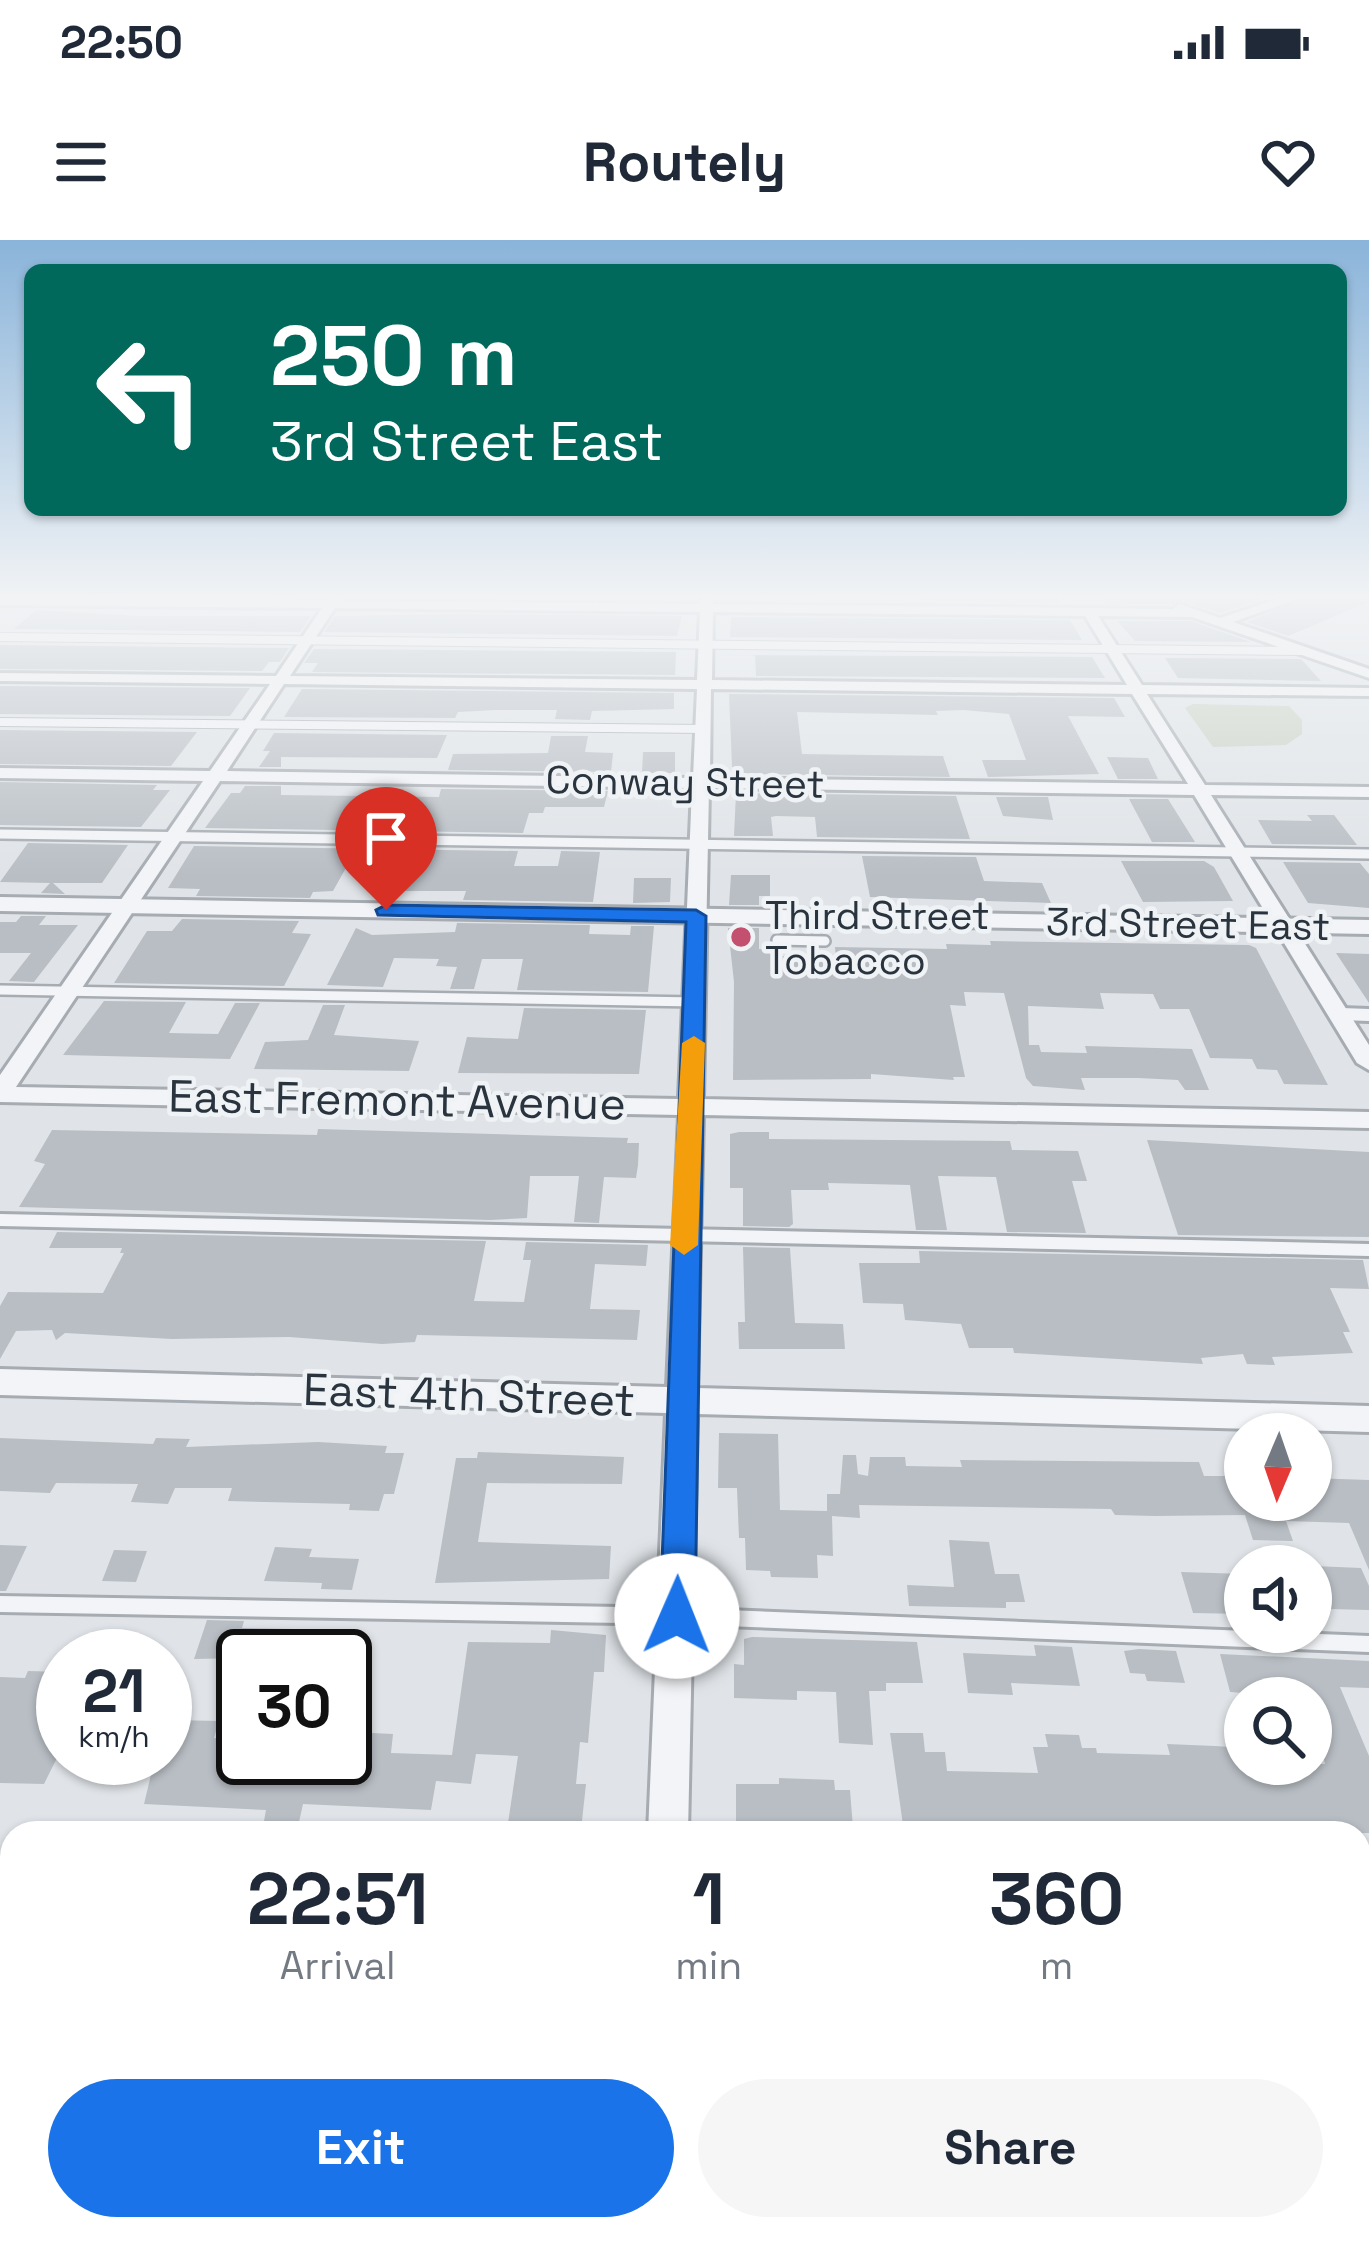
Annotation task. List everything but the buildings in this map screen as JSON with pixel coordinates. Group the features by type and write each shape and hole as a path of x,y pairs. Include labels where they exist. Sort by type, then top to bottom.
{"street":[{"path":"0,1094 272,689"},
{"path":"668,1821 704,689"},
{"path":"1083,689 1369,692"},
{"path":"1137,690 1369,1063"},
{"name":"Conway Street","path":"0,773 1369,792"},
{"name":"3rd Street East","path":"0,904 696,916 796,929 1369,927"},
{"name":"East Fremont Avenue","path":"0,1094 1369,1120"},
{"name":"East 4th Street","path":"0,1382 1369,1419"}],"lane":[{"path":"0,722 704,729"},
{"path":"0,834 1369,854"},
{"path":"777,940 796,929 825,941"},
{"path":"0,990 696,1002"},
{"path":"1341,1014 1369,1015"},
{"path":"0,1220 1369,1250"},
{"path":"0,1604 677,1616 1369,1644"}],"green space":[{"path":"1193,704 1289,706 1302,720 1302,734 1286,745 1213,747 1185,708"}],"slow traffic":[{"path":"684,1245 694,1043"}],"place":[{"name":"Third Street Tobacco","path":"741,937"}],"route":[{"path":"386,910 696,916 677,1616"}]}
